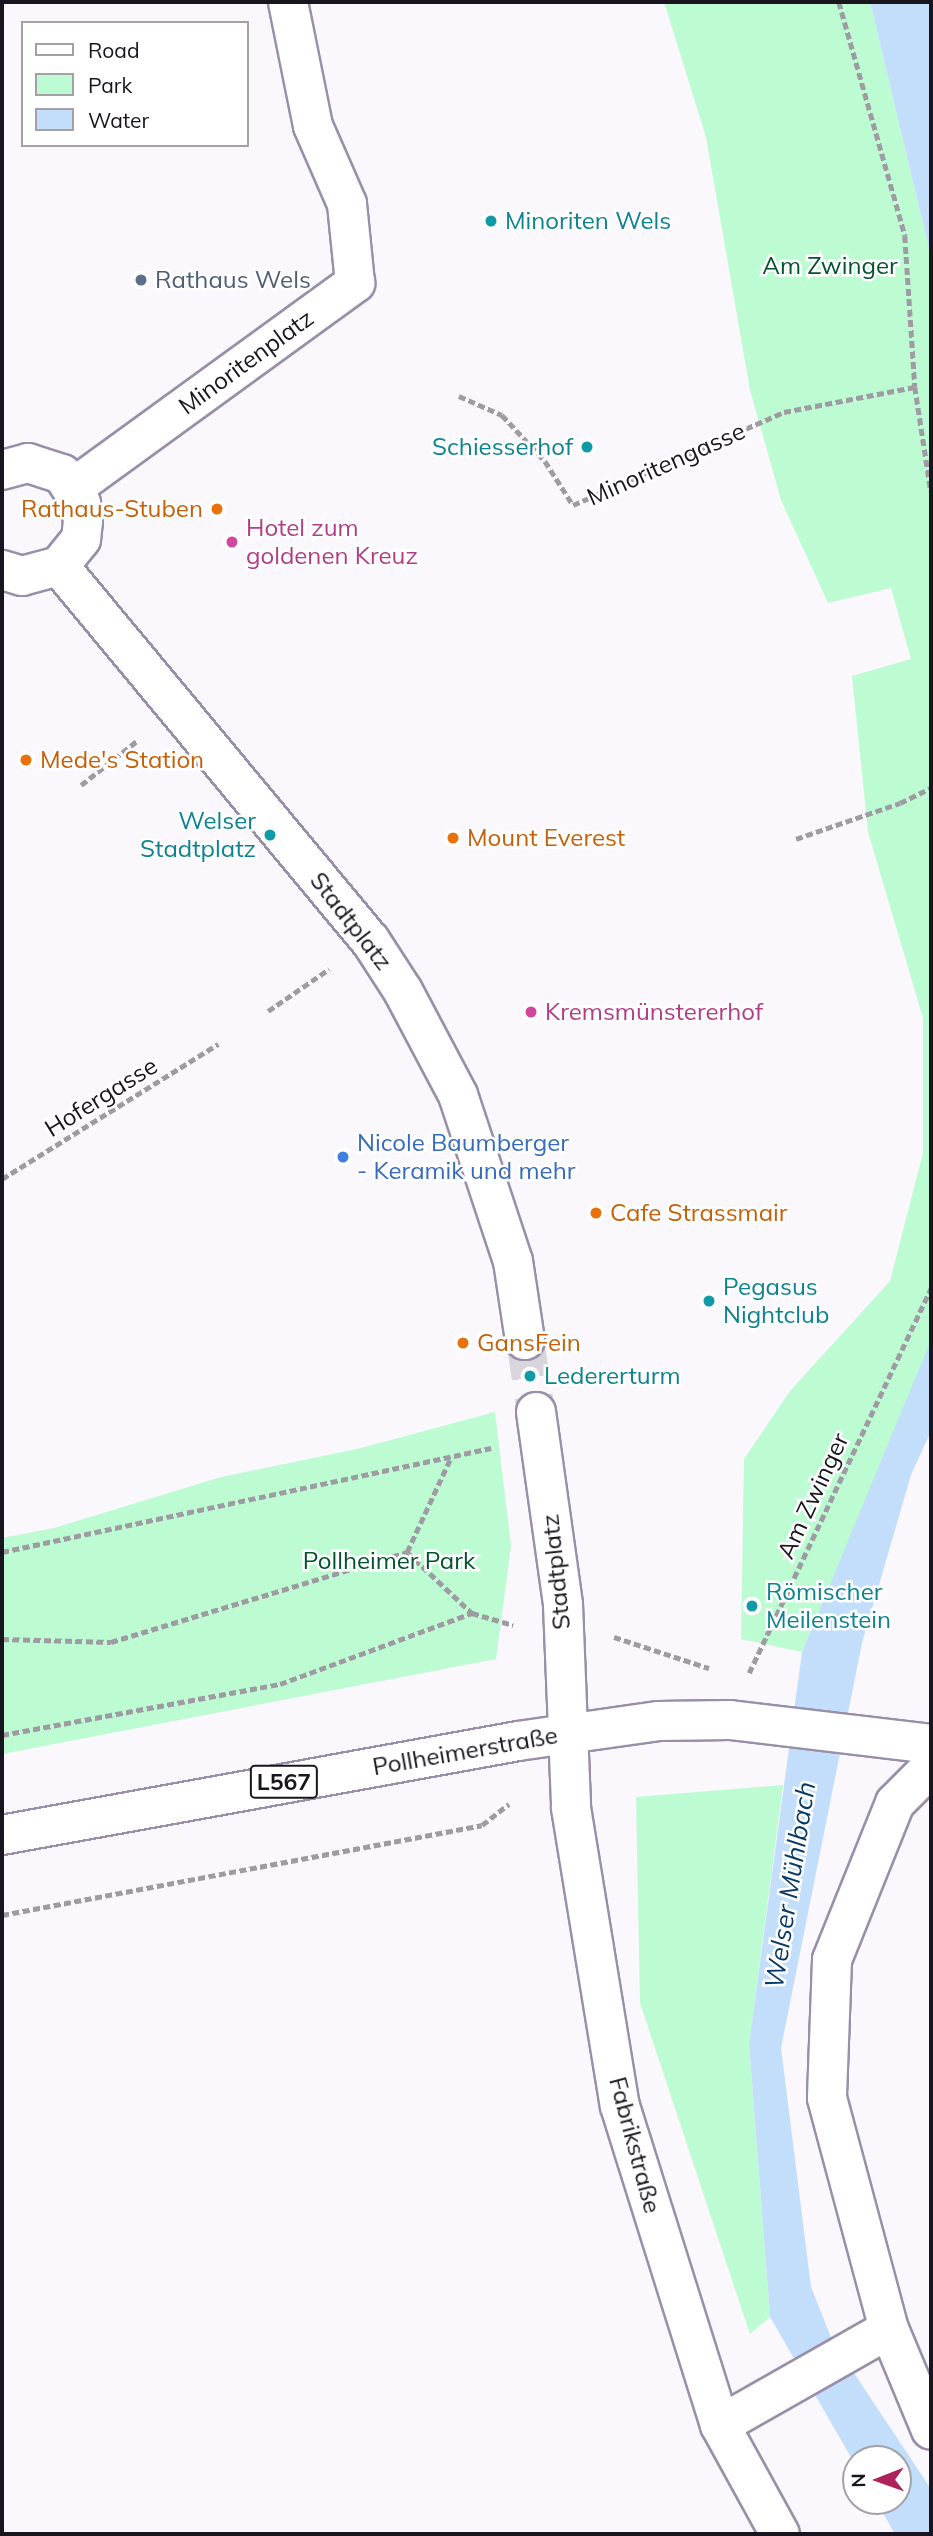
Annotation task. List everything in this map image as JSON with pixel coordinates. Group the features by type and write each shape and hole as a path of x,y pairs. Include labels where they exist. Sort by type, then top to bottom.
{"street":[{"name":"Minoritenplatz","path":"73,488 355,283 347,204 313,126 288,2"},
{"path":"2,470 28,463 46,467 73,488 81,503 81,539 58,566 22,576 2,570"},
{"name":"Stadtplatz","path":"58,566 370,940 403,990 458,1095 513,1261 525,1340"},
{"name":"Stadtplatz","path":"538,1425 563,1628 567,1733"},
{"name":"Pollheimerstraße","path":"2,1835 567,1733 657,1721 730,1720 770,1723 856,1732 931,1744"},
{"name":"Fabrikstraße","path":"567,1733 571,1808 620,2106 720,2425 780,2534"},
{"path":"931,1767 895,1803 832,1959 827,2098 890,2329 931,2430"},
{"path":"720,2425 890,2329"}],"path":[{"path":"839,2 905,236 915,387 931,491"},
{"name":"Minoritengasse","path":"459,396 502,415 545,461 573,505 784,412 915,387"},
{"path":"81,785 177,708"},
{"path":"796,839 900,803 931,788"},
{"path":"268,1011 370,940"},
{"name":"Hofergasse","path":"2,1179 218,1044"},
{"name":"Am Zwinger","path":"730,1720 749,1672 931,1288"},
{"path":"2,1552 452,1457 538,1425"},
{"path":"2,1639 111,1642 407,1552 452,1457"},
{"path":"407,1552 472,1613 524,1628"},
{"path":"2,1735 279,1684 472,1613"},
{"path":"563,1628 628,1639 697,1666 723,1669"},
{"path":"736,1670 762,1674"},
{"path":"2,1915 481,1825 509,1804"}],"green space":[{"name":"Am Zwinger","path":"664,2 870,2 931,257 931,1347 802,1652 741,1639 744,1459 790,1391 890,1281 923,1153 923,1018 868,832 852,676 911,659 891,588 828,603 781,500 750,390 706,137"},
{"name":"Pollheimer Park","path":"495,1412 511,1546 496,1659 2,1754 2,1538 54,1528 221,1477 357,1449"},
{"path":"783,1785 749,2044 770,2317 750,2334 640,2003 636,1797"}],"water":[{"path":"870,2 931,2 931,257"},
{"name":"Welser Mühlbach","path":"931,1340 931,1431 911,1475 862,1643 781,2048 811,2287 832,2340 902,2445 844,2445 770,2317 749,2044 802,1652"},
{"path":"912,2460 931,2489 931,2534 895,2534 884,2515 912,2515"}],"tunnel":[{"path":"525,1340 536,1412"}],"place":[{"name":"Minoriten Wels","path":"491,221"},
{"name":"Rathaus Wels","path":"141,280"},
{"name":"Schiesserhof","path":"587,447"},
{"name":"Rathaus-Stuben","path":"217,509"},
{"name":"Hotel zum goldenen Kreuz","path":"232,542"},
{"name":"Mede's Station","path":"26,760"},
{"name":"Welser Stadtplatz","path":"270,835"},
{"name":"Mount Everest","path":"453,838"},
{"name":"Kremsmünstererhof","path":"531,1012"},
{"name":"Nicole Baumberger - Keramik und mehr","path":"343,1157"},
{"name":"Cafe Strassmair","path":"596,1213"},
{"name":"Pegasus Nightclub","path":"709,1301"},
{"name":"GansFein","path":"463,1343"},
{"name":"Ledererturm","path":"530,1376"},
{"name":"Römischer Meilenstein","path":"752,1606"}]}
